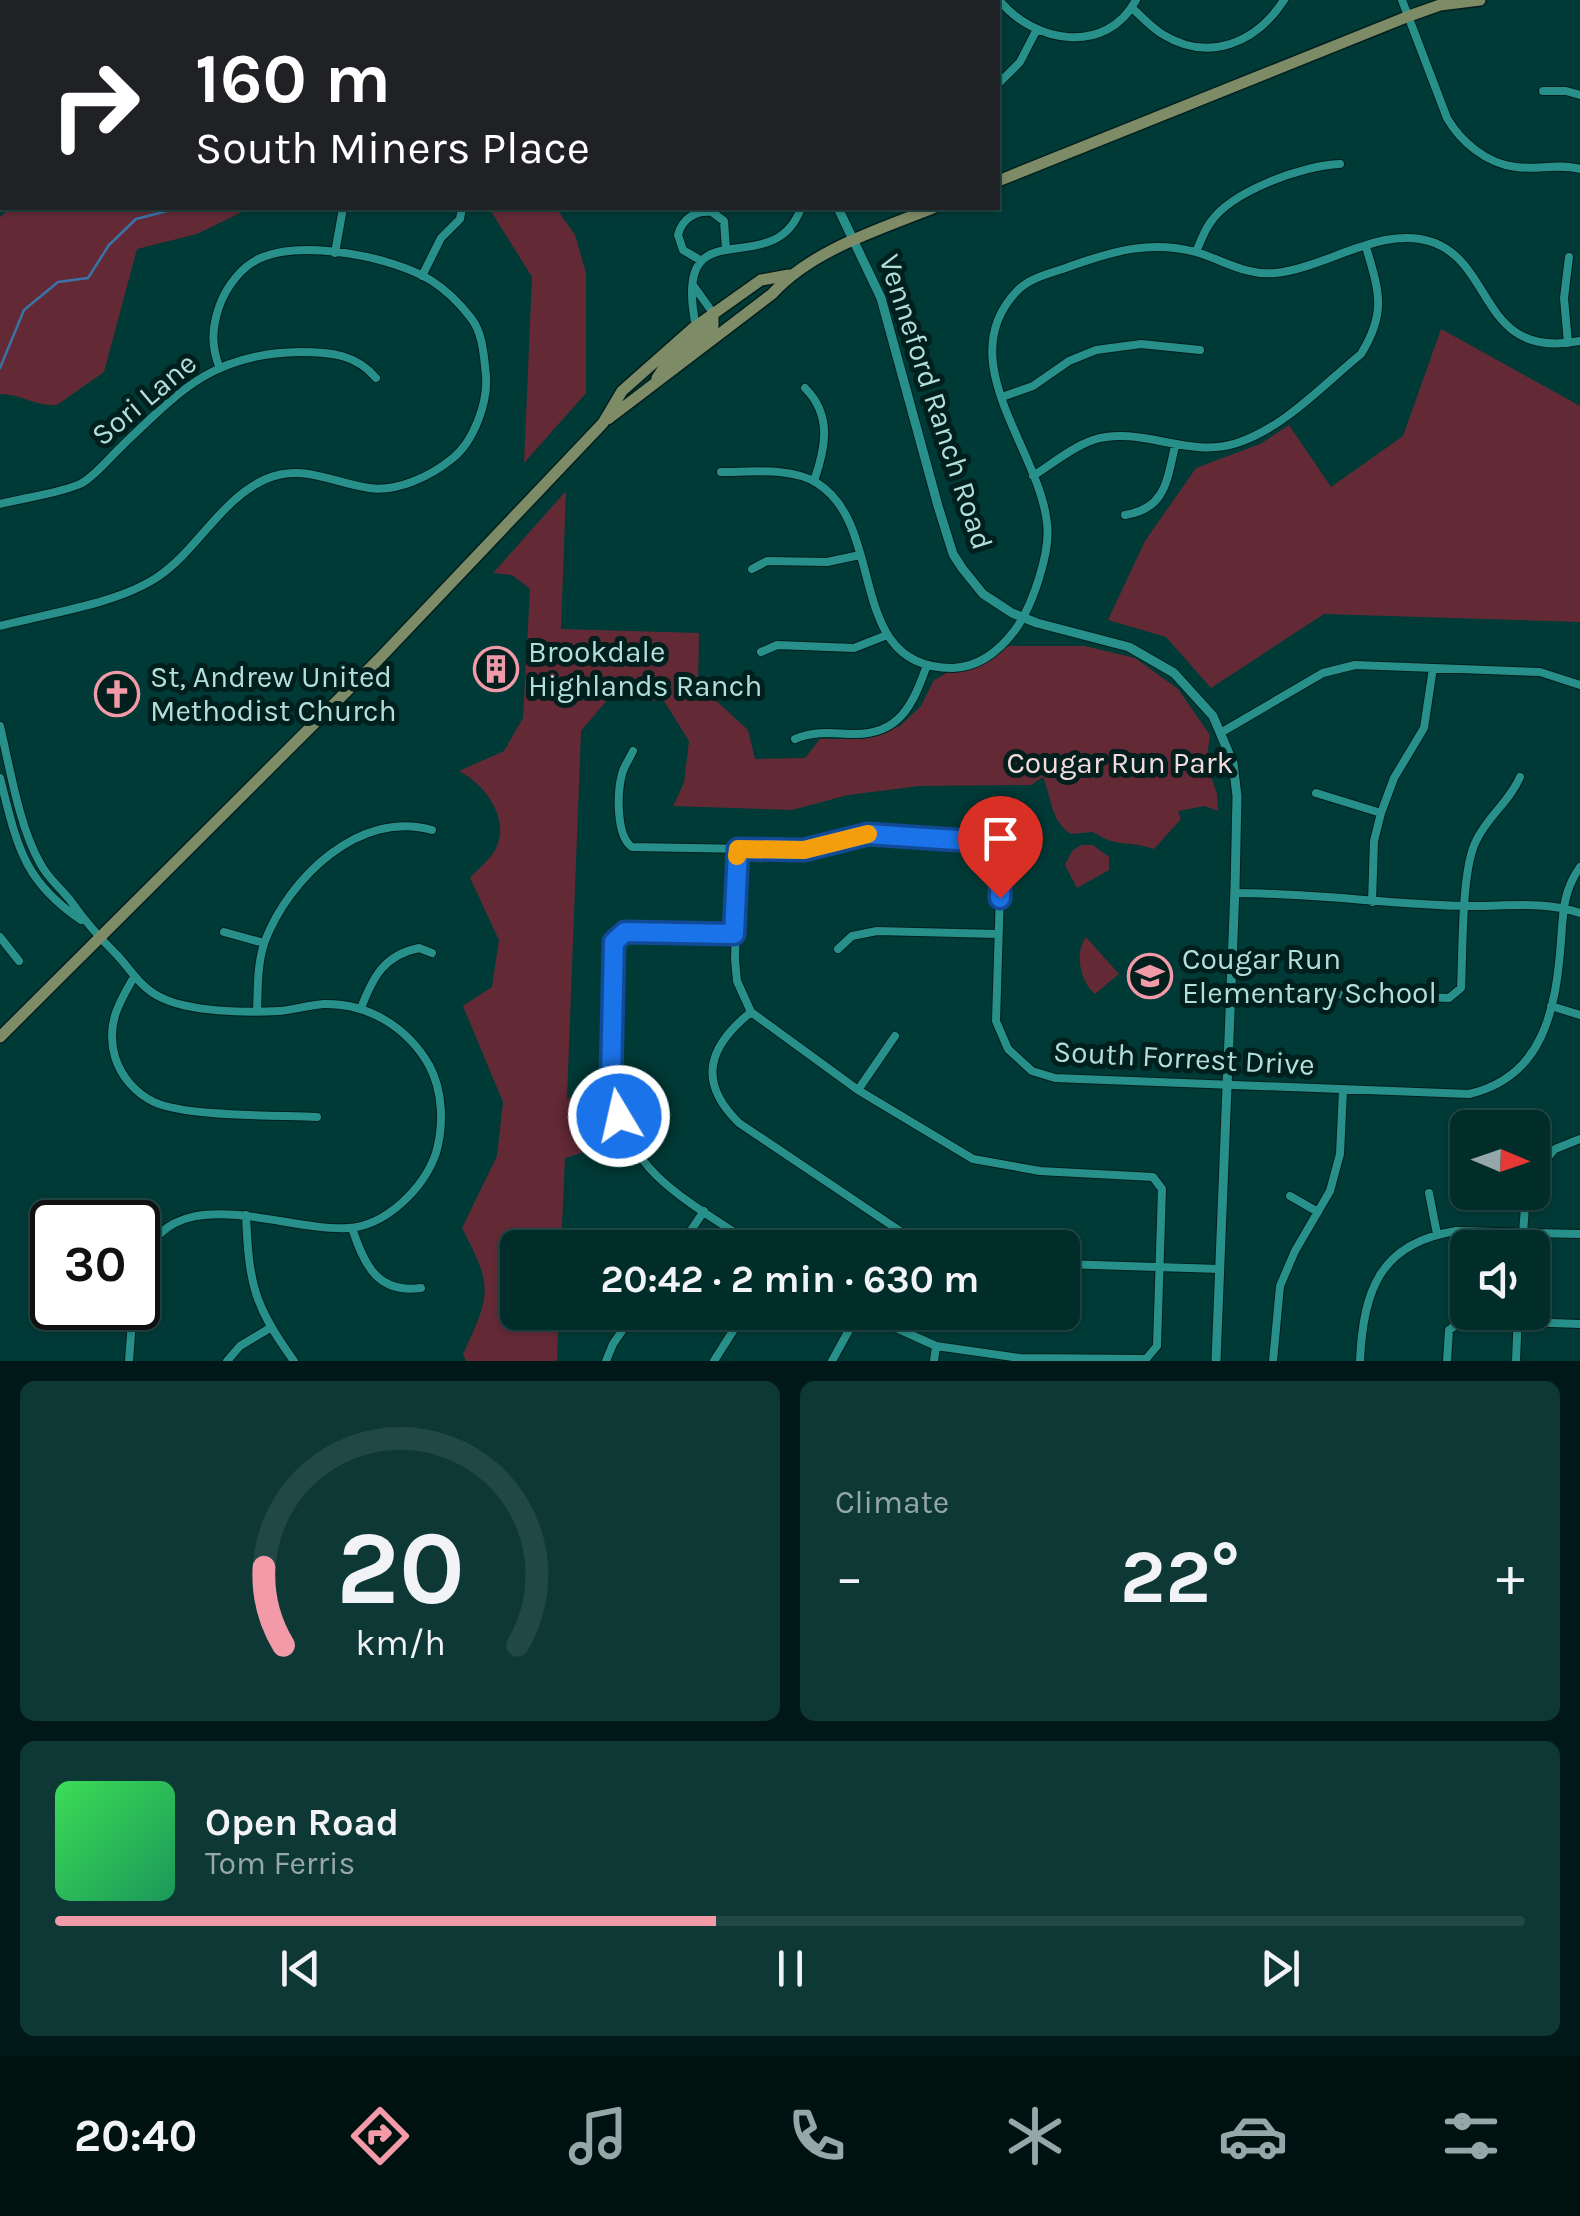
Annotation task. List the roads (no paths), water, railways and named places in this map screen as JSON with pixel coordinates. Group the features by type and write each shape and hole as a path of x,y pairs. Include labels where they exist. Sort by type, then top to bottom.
{"main road":[{"path":"1000,181 1442,2 1480,0"},
{"path":"603,423 622,391 713,313 762,280 789,275 855,240 928,210"},
{"path":"0,1037 367,671 603,423 772,294 789,275"},
{"path":"651,387 666,362 714,326 713,313"}],"street":[{"path":"1000,1 1009,13 1036,31 1064,38 1089,36 1114,25 1134,4 1159,32 1181,44 1213,48 1238,42 1264,27 1284,0"},
{"path":"1402,0 1446,118 1456,134 1472,148 1514,167 1580,169"},
{"path":"1000,82 1020,62 1036,31"},
{"path":"1543,91 1580,95"},
{"path":"1196,252 1210,221 1237,196 1319,165 1340,164"},
{"path":"335,253 343,210"},
{"path":"422,276 441,238 460,219 462,210"},
{"path":"713,313 693,285 692,274 700,260 726,249 773,242 794,226 800,210"},
{"name":"Venneford Ranch Road","path":"839,210 881,298 953,554 983,594 1024,618 1129,647 1152,658 1186,683 1222,732 1236,779 1235,892 1216,1361"},
{"path":"700,260 683,250 678,236 684,221 697,213 712,212 724,221 726,249"},
{"path":"721,472 786,473 814,481 844,509 852,523 876,613 887,634 904,654 927,665 956,668 985,660 1008,640 1024,618 1048,539 1047,520 1033,476 991,364 993,334 1002,308 1020,288 1120,249 1164,246 1196,252 1244,271 1269,274 1407,237 1441,246 1470,272 1495,314 1513,330 1544,342 1580,341"},
{"path":"1033,476 1090,441 1134,437 1175,446 1220,447 1264,432 1361,354 1377,326 1378,290 1366,247"},
{"path":"0,626 126,593 160,576 244,492 266,479 293,472 372,488 409,484 455,456 478,422 487,386 484,348 473,320 445,291 384,260 335,253 295,252 263,257 241,270 222,296 214,324 213,350 219,366"},
{"path":"1568,343 1564,298 1569,257"},
{"path":"693,285 689,293 696,327"},
{"path":"1002,397 1033,386 1069,361 1096,350 1140,344 1200,350"},
{"name":"Sori Lane","path":"0,504 83,482 180,390 219,366 283,352 316,352 350,357 376,378"},
{"path":"805,388 819,402 826,432 823,457 814,481"},
{"path":"1125,515 1145,512 1159,498 1175,446"},
{"path":"752,569 767,560 828,562 860,555"},
{"path":"761,652 777,645 854,648 887,634"},
{"path":"796,739 811,732 860,734 887,727 901,718 913,702 927,665"},
{"path":"1222,732 1323,673 1355,665 1540,672 1580,686"},
{"path":"1372,902 1374,841 1381,813 1394,778 1424,728 1433,668"},
{"path":"0,726 30,844 83,922"},
{"name":"South Forrest Drive","path":"633,751 622,774 620,832 624,842 632,847 804,850 868,834 993,844 1001,861 996,1021 1008,1048 1032,1071 1055,1078 1469,1094 1492,1089 1516,1072 1544,1038 1558,973 1562,906 1580,867"},
{"path":"1297,993 1449,998 1460,988 1468,865 1475,842 1520,777"},
{"path":"1,783 20,852 35,881 100,938 156,996 178,1005 256,1011 327,1004 360,1008 388,1021 414,1042 432,1071 441,1117 435,1154 413,1192 385,1214 352,1228 204,1214 181,1220 160,1233"},
{"path":"1316,793 1381,813"},
{"path":"256,1011 264,944 281,909 325,856 397,826 412,824 432,830"},
{"path":"738,849 734,934 738,982 751,1012 858,1090 973,1159 1040,1171 1153,1177 1162,1189 1162,1268 1156,1346 1146,1360 1020,1360 936,1346 900,1330"},
{"path":"1235,892 1300,893 1372,902 1562,906 1580,912"},
{"path":"838,949 852,936 877,931 998,934"},
{"path":"224,932 264,944"},
{"path":"732,1230 658,1177 636,1150 619,1116 611,1080 614,942 625,932 734,934"},
{"path":"0,937 19,960"},
{"path":"360,1008 388,960 419,948 432,953"},
{"path":"134,977 115,1008 110,1040 120,1073 142,1095 175,1109 318,1118"},
{"path":"1551,1006 1580,1015"},
{"path":"751,1012 727,1032 714,1054 714,1081 720,1106 738,1123 898,1230"},
{"path":"858,1090 894,1036"},
{"path":"1273,1361 1280,1286 1295,1251 1330,1191 1340,1154 1342,1090"},
{"path":"1550,1156 1572,1140 1580,1139"},
{"path":"1428,1193 1437,1234"},
{"path":"1290,1196 1318,1212"},
{"path":"692,1230 704,1211"},
{"path":"246,1215 249,1276 259,1308 294,1361"},
{"path":"352,1228 369,1269 400,1291 420,1288"},
{"path":"1360,1361 1363,1315 1377,1278 1394,1257 1450,1231"},
{"path":"1550,1233 1580,1234"},
{"path":"1080,1265 1220,1269"},
{"path":"1550,1321 1580,1324"},
{"path":"226,1361 240,1346 270,1328"},
{"path":"1447,1361 1450,1329"},
{"path":"130,1361 132,1330"},
{"path":"606,1361 623,1330"},
{"path":"714,1361 734,1330"},
{"path":"832,1361 850,1330"},
{"path":"1516,1361 1517,1330"},
{"path":"934,1361 936,1346"}],"waterway":[{"path":"0,368 24,310 58,282 88,278 109,245 136,219 171,210"}],"place":[{"name":"Brookdale Highlands Ranch","path":"496,669"},
{"name":"St, Andrew United Methodist Church","path":"117,694"},
{"name":"Cougar Run Elementary School","path":"1150,976"}],"park label":[{"name":"Cougar Run Park","path":"1120,763"}]}
